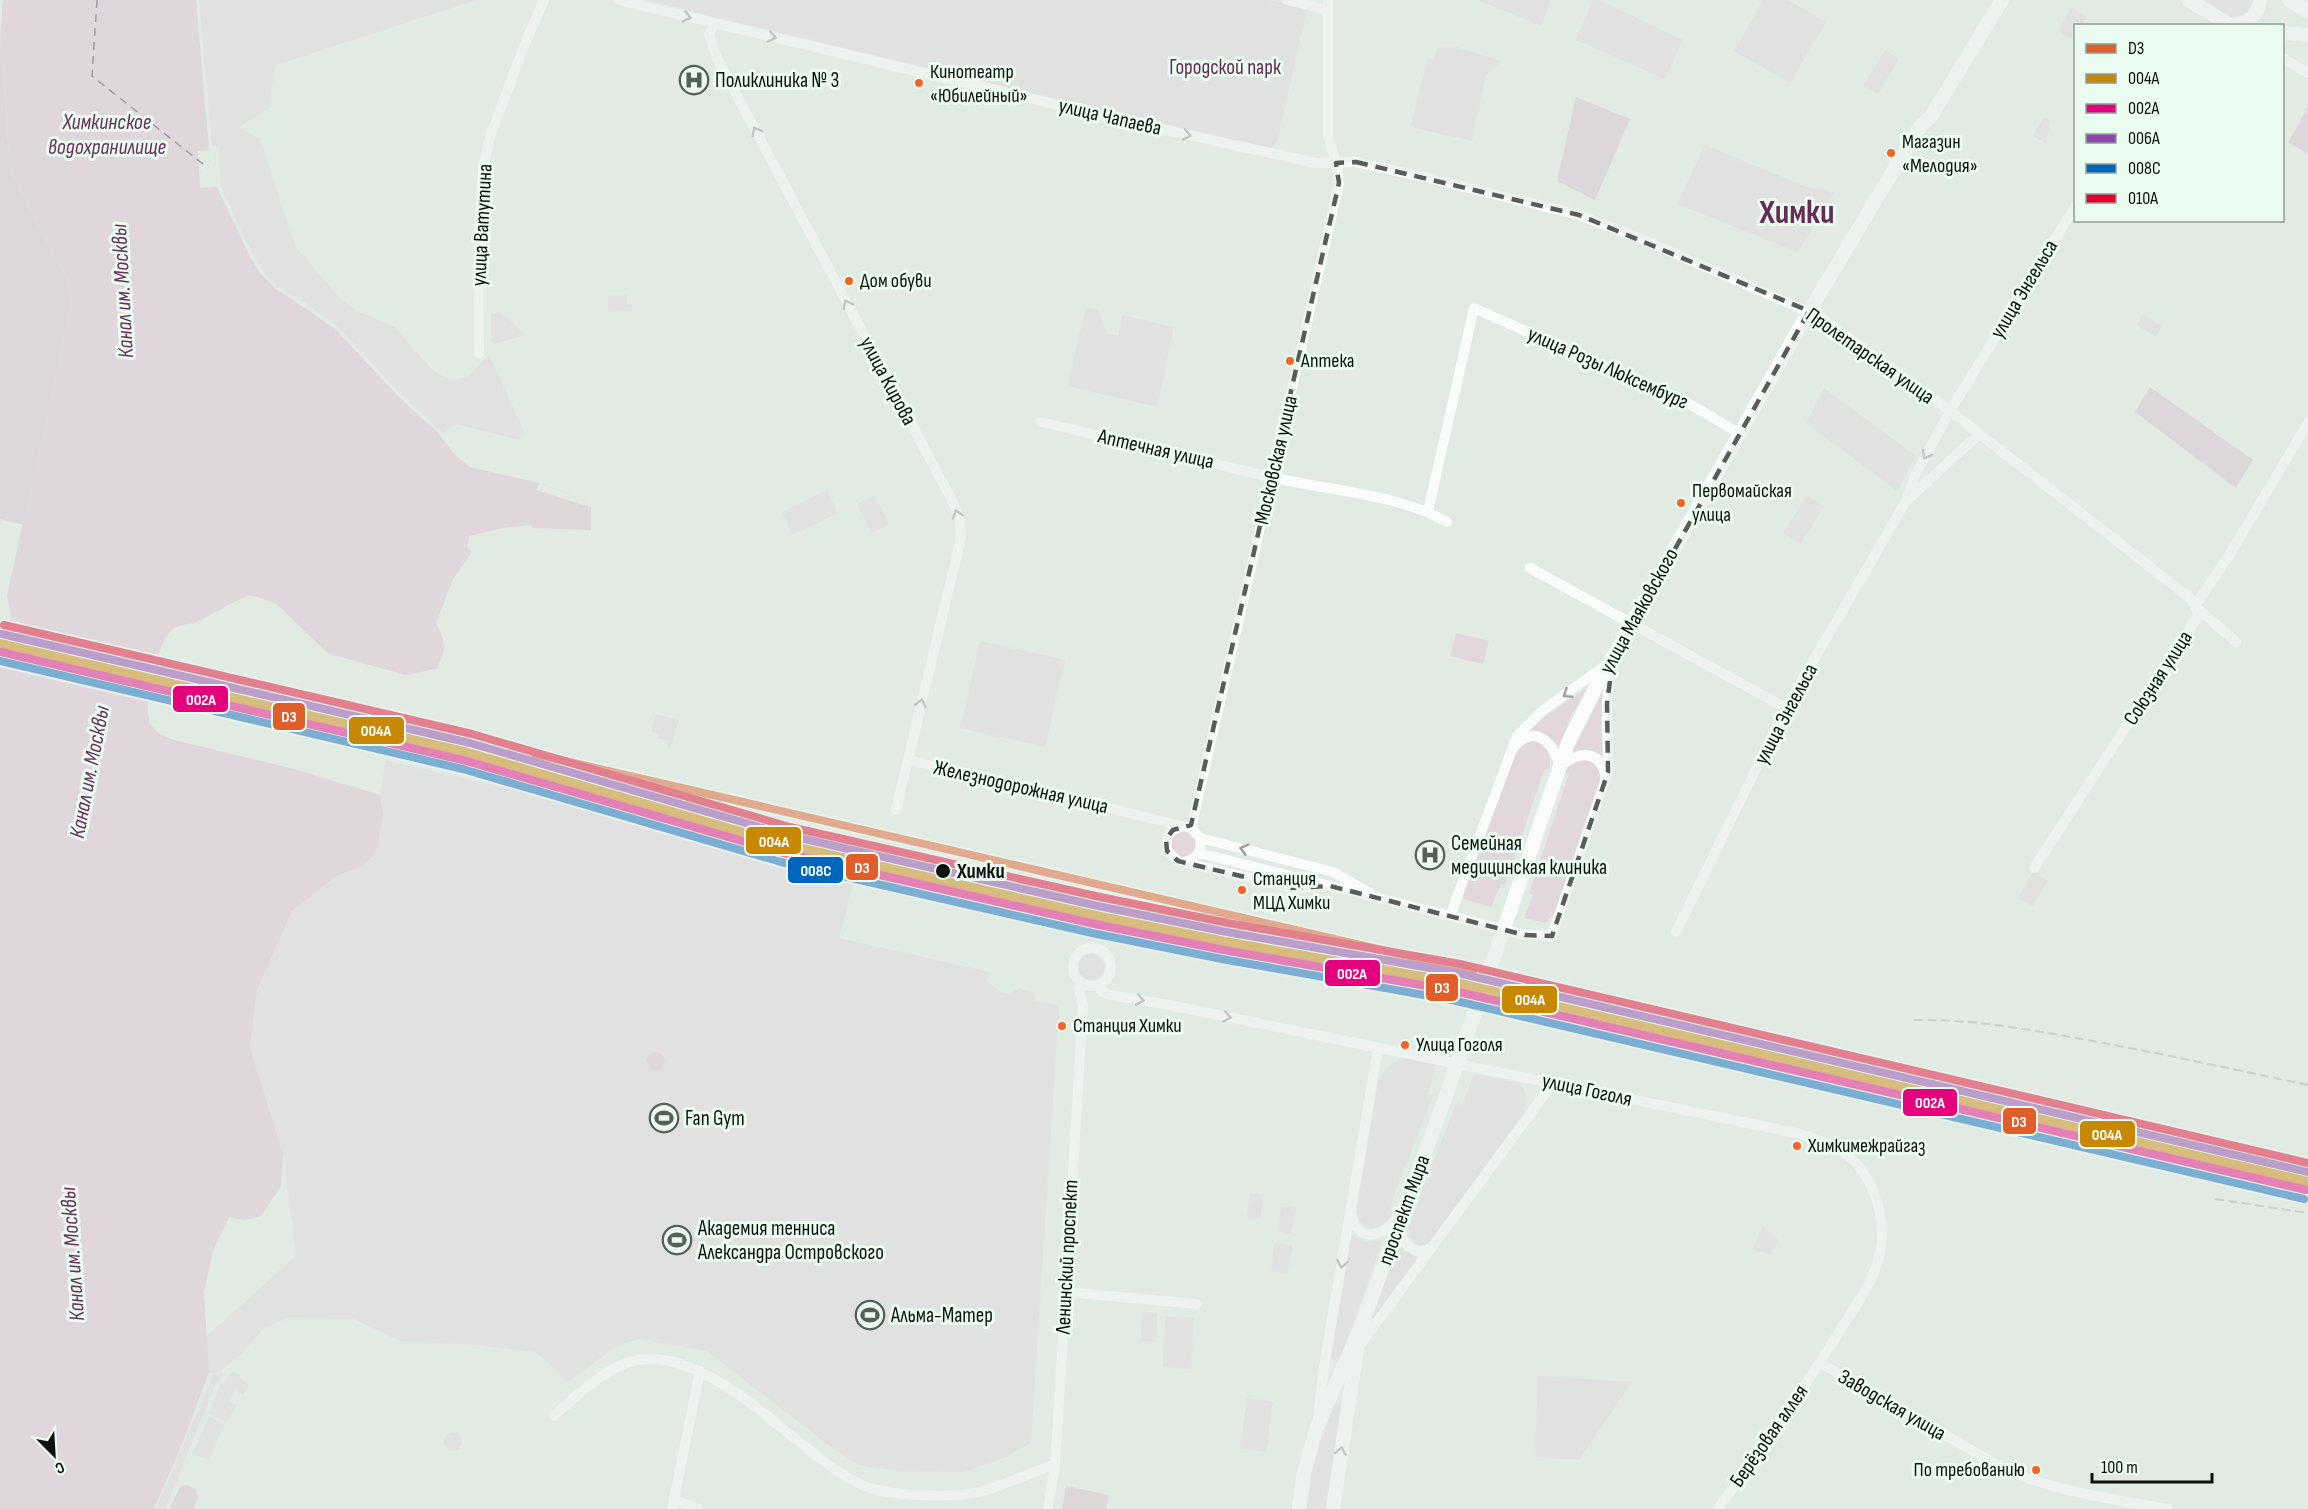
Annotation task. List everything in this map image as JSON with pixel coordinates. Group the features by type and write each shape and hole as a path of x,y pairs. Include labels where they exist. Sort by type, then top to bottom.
{"highway":[{"path":"2290,0 2308,10"}],"main road":[{"name":"улица Маяковского","path":"1920,126 1922,114 1992,0"},
{"name":"улица Маяковского","path":"1516,893 1560,766 1582,714 1809,311 1920,126 1930,118 2002,0"},
{"path":"2188,0 2230,24"},
{"path":"2250,22 2259,9 2260,0"},
{"path":"2285,35 2308,35"},
{"name":"проспект Мира","path":"1299,1509 1303,1477 1316,1429 1362,1324 1446,1096 1516,893"},
{"name":"проспект Мира","path":"1333,1509 1362,1324"}],"street":[{"name":"улица Ватутина","path":"479,353 478,239 484,163 490,137 544,0"},
{"name":"улица Чапаева","path":"618,0 936,77 1337,167"},
{"path":"1287,0 1328,9"},
{"name":"Московская улица","path":"1187,827 1272,477 1339,183 1328,135 1328,9"},
{"name":"улица Кирова","path":"715,24 709,34 717,58 955,506 960,521 961,538 908,760"},
{"path":"2284,58 2308,73"},
{"name":"Пролетарская улица","path":"1337,167 1356,162 1579,215 1646,241 1809,311 1856,342 1950,411 2136,555 2190,598 2195,606 2236,642"},
{"name":"улица Энгельса","path":"1676,932 1786,708 1906,501 1915,475 1950,411 2074,208"},
{"name":"улица Розы Люксембург","path":"1428,511 1474,308 1691,405 1739,433"},
{"name":"Аптечная улица","path":"1041,422 1272,477"},
{"name":"Союзная улица","path":"2034,868 2197,618 2195,606 2228,557 2308,423"},
{"name":"улица Энгельса","path":"1906,501 1979,434"},
{"path":"1272,477 1428,511 1447,522"},
{"path":"1530,568 1786,708"},
{"path":"1450,916 1517,736 1530,721 1613,659"},
{"path":"1198,853 1525,935 1552,936 1606,780 1610,761 1607,703 1613,659"},
{"path":"1512,749 1524,738 1544,739 1553,748 1560,766 1577,755 1591,756 1602,765 1606,780"},
{"name":"Железнодорожная улица","path":"896,810 908,760 1187,827"},
{"path":"1330,886 1291,888 1183,862 1170,856 1166,845 1169,834 1173,830 1187,827 1200,838 1334,872 1378,898"},
{"path":"1183,862 1192,860 1198,853 1200,838"},
{"path":"1093,948 1107,956 1111,965 1108,976 1095,986 1080,985 1074,975 1073,962 1078,953 1093,948"},
{"name":"Ленинский проспект","path":"1048,1509 1055,1464 1083,1005 1080,985"},
{"name":"Ленинский проспект","path":"1083,1005 1095,986"},
{"name":"улица Гоголя","path":"1095,986 1111,995 1801,1134 1834,1147 1853,1161 1867,1179 1879,1207 1880,1253 1870,1283 1820,1363"},
{"path":"1316,1429 1324,1367 1378,1048"},
{"path":"1357,1348 1553,1083"},
{"path":"1352,1206 1354,1225 1360,1231 1372,1235 1388,1229 1403,1211"},
{"path":"1403,1211 1400,1230 1405,1243 1417,1251 1432,1248"},
{"path":"1065,1292 1197,1304"},
{"path":"554,1416 610,1371 627,1363 649,1360 674,1362 714,1378 815,1454 868,1488 889,1492 958,1495 980,1492 1055,1464"},
{"name":"Берёзовая аллея","path":"1718,1509 1820,1363"},
{"name":"Заводская улица","path":"1820,1363 2006,1470 2031,1481 2080,1493 2168,1509"},
{"path":"698,1509 673,1504 700,1371"}],"highlighted area":[{"path":"1356,162 1579,215 1809,311 1613,659 1607,703 1608,772 1552,936 1525,935 1330,886 1291,888 1178,861 1167,851 1166,839 1173,830 1191,825 1339,183 1336,163"}],"green space":[{"path":"199,0 476,0 276,65 269,108 239,127 260,139 295,246 338,296 355,310 394,327 432,369 444,377 456,379 469,376 489,355 523,429 520,440 456,424 443,433 402,395 339,328 278,286 264,272 221,187 219,147 212,146"},
{"name":"Городской парк","path":"646,0 1268,0 1299,7 1306,14 1277,142 1271,148"},
{"path":"1478,0 1551,0 1541,26"},
{"path":"1593,0 1599,0 1683,40 1665,79 1576,40"},
{"path":"1763,0 1788,0 1826,22 1790,83 1734,51"},
{"path":"2205,0 2255,0 2250,11 2231,19"},
{"path":"2072,7 2087,17 2083,24 2074,24 2073,40 2058,31"},
{"path":"1457,47 1501,61 1486,75 1472,141 1410,127 1428,59 1434,60 1436,48"},
{"path":"1885,50 1899,59 1878,94 1863,86"},
{"path":"2044,117 2050,120 2047,144 2033,136"},
{"path":"1705,145 1809,188 1834,192 1798,252 1677,204"},
{"path":"608,295 627,295 627,304 632,304 632,310 608,312"},
{"path":"1086,307 1098,310 1107,334 1118,336 1122,315 1174,327 1157,407 1067,386"},
{"path":"498,312 509,319 525,335 494,344 491,340 491,315"},
{"path":"2143,314 2162,326 2156,337 2137,325"},
{"path":"1824,388 1916,456 1897,491 1806,423"},
{"path":"827,490 838,513 793,535 782,512"},
{"path":"875,495 889,524 872,533 857,504"},
{"path":"1807,495 1824,506 1800,544 1783,533"},
{"path":"1456,633 1489,641 1483,664 1450,656"},
{"path":"980,641 1065,660 1045,747 960,728"},
{"path":"1587,688 1569,720 1559,747 1544,734 1525,734 1546,716"},
{"path":"1602,693 1601,727 1605,759 1590,750 1572,752"},
{"path":"656,714 679,720 671,748 667,747 669,741 658,738 659,734 651,732"},
{"path":"1531,741 1543,744 1550,754 1550,767 1544,770 1505,885 1501,884 1491,907 1464,899 1463,893 1515,755 1521,745"},
{"path":"1584,758 1597,767 1600,782 1555,912 1546,923 1524,918 1533,895 1529,893 1569,774 1565,772 1568,766"},
{"path":"386,760 856,871 839,938 990,972 988,982 1002,993 1011,994 1019,988 1034,993 1035,1000 1059,1005 1031,1443 1006,1457 963,1472 897,1471 858,1465 827,1444 707,1351 640,1339 618,1345 568,1382 536,1352 464,1344 400,1341 354,1319 289,1317 263,1329 240,1355 216,1374 209,1372 206,1337 296,1256 283,1154 250,1047 257,990 292,911 338,875 363,866 383,813 380,795"},
{"path":"1184,829 1197,839 1195,853 1183,858 1173,854 1170,838"},
{"path":"2033,872 2048,881 2033,906 2018,898"},
{"path":"1091,954 1100,958 1104,967 1100,976 1091,980 1082,976 1078,967 1082,958"},
{"path":"1408,1058 1435,1064 1429,1094 1433,1095 1390,1206 1393,1214 1384,1223 1370,1228 1356,1217 1378,1083 1382,1073 1389,1066"},
{"path":"1474,1074 1519,1083 1526,1098 1523,1115 1428,1244 1419,1245 1410,1238 1409,1226 1456,1104 1462,1105"},
{"path":"1250,1193 1264,1195 1260,1219 1247,1217"},
{"path":"1281,1206 1296,1208 1292,1234 1278,1232"},
{"path":"1763,1226 1779,1241 1771,1255 1752,1249"},
{"path":"1352,1235 1365,1242 1383,1240 1338,1361 1333,1360 1330,1354"},
{"path":"1398,1242 1407,1251 1426,1253 1370,1324"},
{"path":"1274,1243 1292,1245 1288,1274 1271,1271"},
{"path":"1142,1312 1157,1313 1156,1342 1141,1341"},
{"path":"1165,1316 1194,1318 1191,1369 1163,1367"},
{"path":"233,1371 249,1385 243,1395 235,1390 228,1400 237,1406 226,1422 209,1413 219,1388"},
{"path":"224,1374 215,1386 165,1509 156,1509 213,1375"},
{"path":"1538,1376 1632,1382 1579,1460 1535,1457"},
{"path":"1247,1398 1273,1402 1266,1452 1240,1449"},
{"path":"1336,1403 1341,1406 1325,1509 1307,1509 1315,1454"},
{"path":"209,1416 224,1424 209,1460 193,1454"},
{"path":"449,1433 457,1433 462,1438 460,1449 449,1451 444,1446 444,1438"}],"shaded area":[{"path":"0,38 10,168 46,242 67,277 71,304 24,525 0,519"},
{"path":"1576,97 1630,119 1595,200 1557,181"},
{"path":"2308,107 2308,154 2288,142"},
{"path":"2150,387 2253,460 2236,488 2135,412"},
{"path":"187,1485 195,1489 198,1496 194,1509 170,1509 180,1487"},
{"path":"1066,1486 1109,1495 1106,1509 1062,1509"}],"water":[{"path":"3,0 196,0 209,150 215,150 217,187 251,259 261,274 276,289 337,331 399,397 437,432 457,457 470,467 540,483 583,500 591,507 591,530 534,528 531,525 503,528 469,536 467,547 472,552 453,579 436,623 442,636 444,651 436,669 406,675 329,654 275,603 251,595 196,622 176,627 165,639 160,650 152,677 148,706 151,725 159,732 174,740 294,769 380,795 383,813 378,846 372,857 363,866 338,875 292,911 257,990 250,1047 283,1154 281,1186 261,1216 245,1220 229,1217 213,1251 204,1291 209,1372 181,1447 154,1509 0,1509 0,657 11,615 7,596 71,304 67,277 46,242 10,168 0,38"},
{"path":"656,1052 662,1055 665,1061 662,1067 656,1070 650,1067 647,1061 650,1055"}],"pier":[{"path":"215,150 217,187 200,188 198,151"},
{"path":"540,483 583,500 590,507 536,490"},
{"path":"5,628 160,664 153,689 0,653"}],"ferry route":[{"path":"97,0 92,76 208,168"}],"railway":[{"path":"1914,1020 1971,1022 2027,1030 2126,1047 2308,1085"},
{"path":"2215,1199 2308,1213"}],"transit line":[{"name":"010А","path":"4,625 472,734 790,827 1100,897 1228,923 1460,964 2308,1163"},
{"name":"006А","path":"2,634 470,743 787,835 1098,906 1227,932 1458,973 2308,1172"},
{"name":"004А","path":"0,643 468,752 785,844 1096,915 1225,941 1456,982 2308,1181"},
{"name":"D3","path":"0,650 462,756 784,849 1096,921 1455,990 2308,1188"},
{"name":"002А","path":"0,652 466,761 783,853 1094,924 1223,950 1454,991 2306,1190"},
{"name":"008С","path":"0,661 463,769 781,862 1092,933 1452,1000 2304,1199"},
{"name":"D3","path":"535,754 1473,971"}],"place":[{"name":"Поликлиника № 3","path":"694,80"},
{"name":"Кинотеатр «Юбилейный»","path":"919,83"},
{"name":"Магазин «Мелодия»","path":"1891,153"},
{"name":"Дом обуви","path":"849,281"},
{"name":"Аптека","path":"1290,361"},
{"name":"Первомайская улица","path":"1681,503"},
{"name":"Семейная медицинская клиника","path":"1430,855"},
{"name":"Химки","path":"943,871"},
{"name":"Станция МЦД Химки","path":"1242,890"},
{"name":"Станция Химки","path":"1062,1026"},
{"name":"Улица Гоголя","path":"1405,1045"},
{"name":"Fan Gym","path":"664,1118"},
{"name":"Химкимежрайгаз","path":"1797,1146"},
{"name":"Академия тенниса Александра Островского","path":"677,1240"},
{"name":"Альма-Матер","path":"870,1315"},
{"name":"По требованию","path":"2036,1470"}],"district":[{"name":"Химки","path":"1797,213"}],"water label":[{"name":"Химкинское водохранилище","path":"107,134"},
{"name":"Канал им. Москвы","path":"123,291"},
{"name":"Канал им. Москвы","path":"90,772"},
{"name":"Канал им. Москвы","path":"73,1254"}]}
